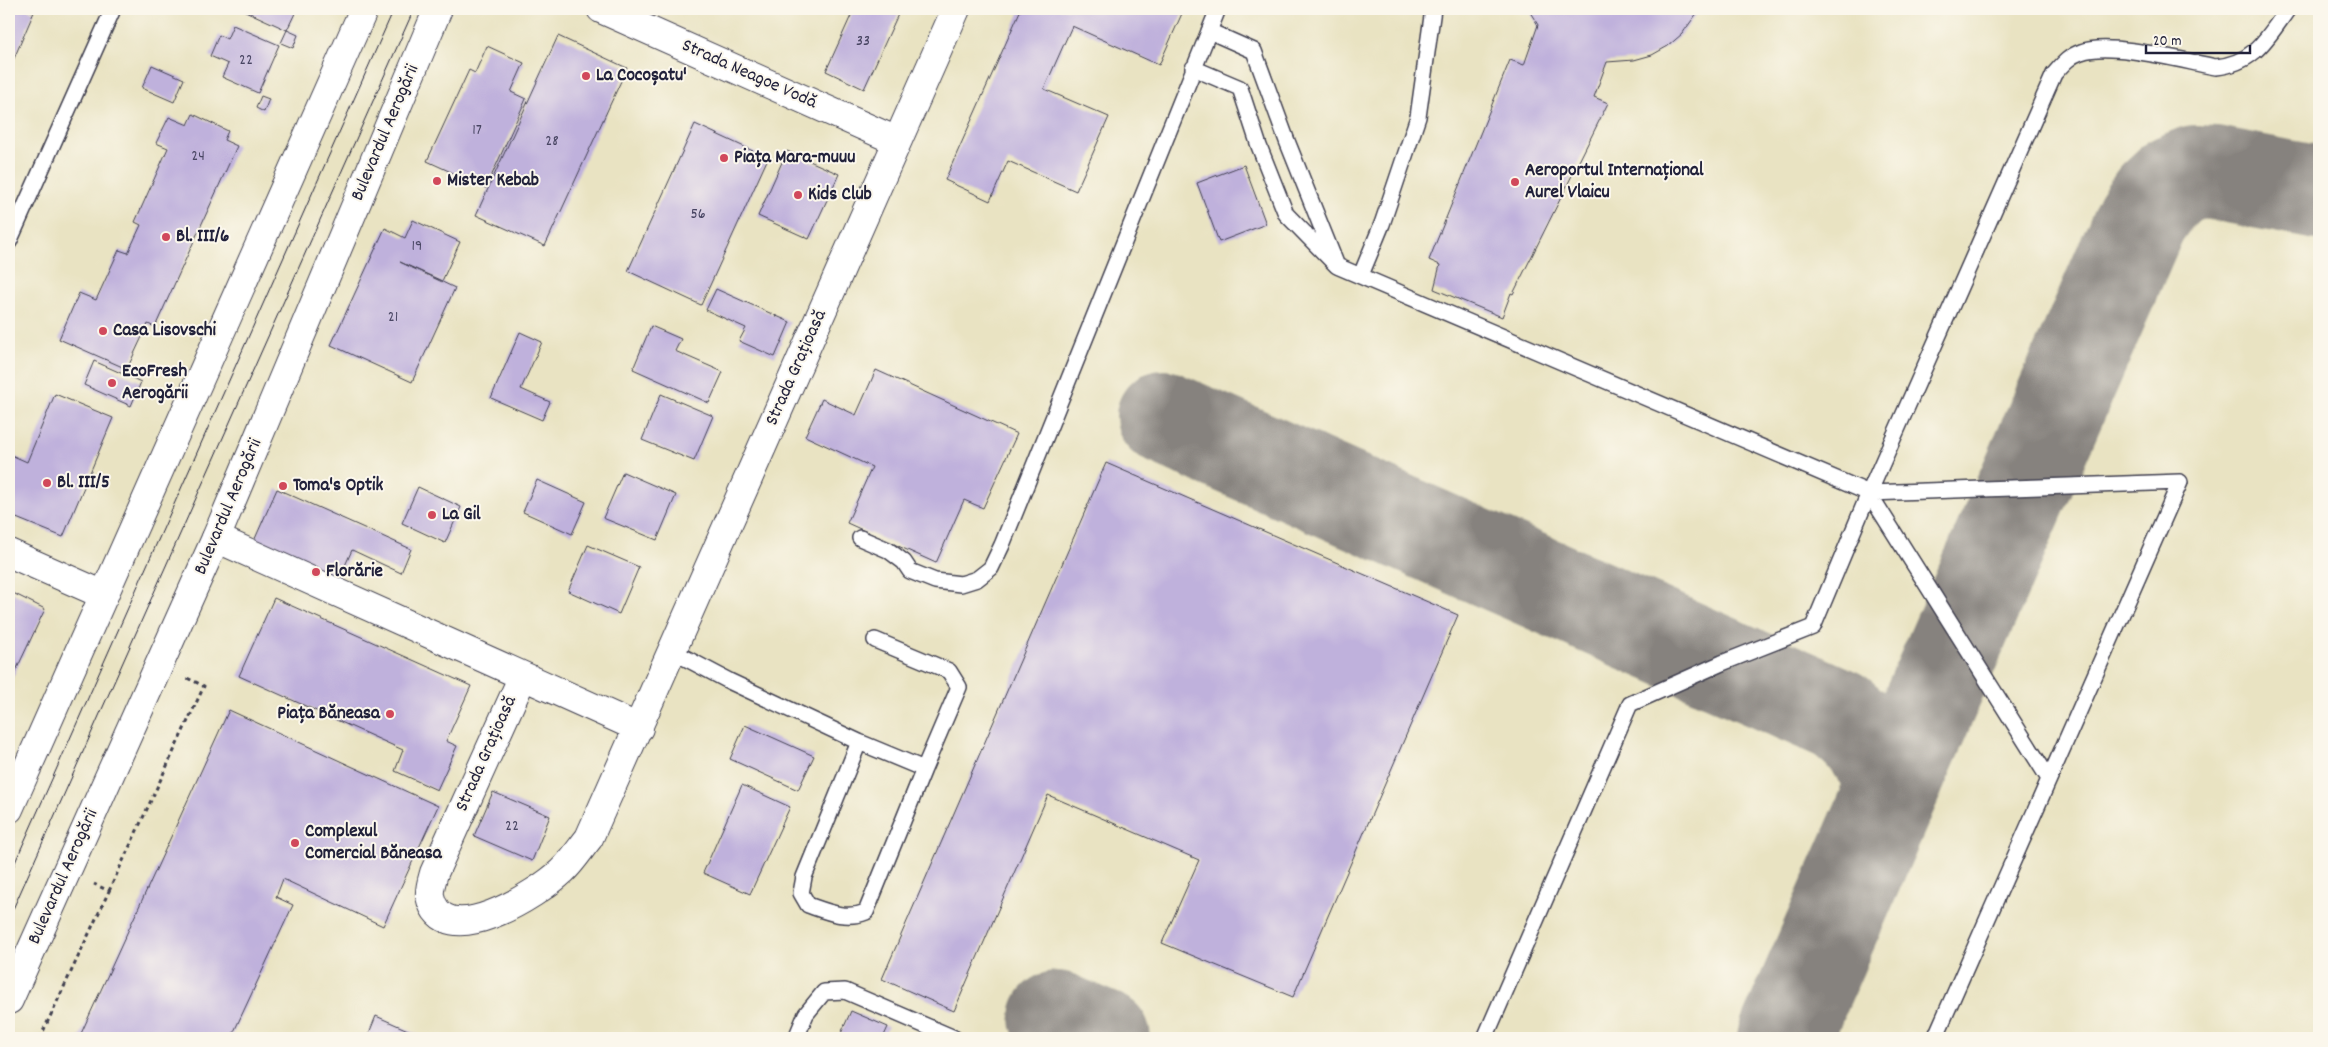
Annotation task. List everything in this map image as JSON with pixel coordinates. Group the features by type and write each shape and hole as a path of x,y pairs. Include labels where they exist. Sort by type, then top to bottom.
{"street":[{"path":"9,810 364,9"},
{"name":"Bulevardul Aerogării","path":"9,1000 216,538 438,9"},
{"name":"Strada Neagoe Vodă","path":"601,9 897,141"},
{"name":"Strada Grațioasă","path":"523,676 434,873 429,894 435,910 449,920 464,921 497,914 528,897 562,871 589,838 956,9"},
{"name":"Strada Grațioasă","path":"216,538 639,728"},
{"path":"9,553 104,595"}],"lane":[{"path":"9,242 113,9"},
{"path":"860,538 888,550 904,562 910,571 935,581 961,584 977,579 991,568 1002,545 1218,9"},
{"path":"1360,275 1382,224 1418,117 1433,9"},
{"path":"1485,1038 1630,704 1722,663 1814,627 1869,493 2054,74 2068,58 2082,51 2101,49 2118,50 2216,67 2231,65 2246,59 2258,49 2288,9"},
{"path":"1209,31 1254,51 1287,141 1337,266"},
{"path":"1193,68 1240,88 1259,146 1286,214 1337,266 1869,493 2180,482 1935,1038"},
{"path":"1869,493 2049,779"},
{"path":"859,742 804,877 801,893 808,905 838,915 855,917 866,912 959,687 948,672 875,640"},
{"path":"672,651 729,681 859,742 924,769"},
{"path":"796,1038 806,1014 824,992 844,991 954,1038"}],"path":[{"path":"40,1038 204,686 181,675"},
{"path":"87,881 109,891"}],"building":[{"path":"9,9 27,9 34,12 9,70"},
{"path":"241,9 297,9 287,30"},
{"path":"854,9 900,10 864,89 826,71"},
{"path":"1021,9 1184,9 1159,65 1072,26 1044,89 1109,117 1076,191 1008,161 990,201 945,180"},
{"name":"Aeroportul Internațional Aurel Vlaicu","path":"1528,9 1700,9 1682,34 1668,46 1652,55 1634,60 1607,62 1594,97 1608,103 1513,294 1511,293 1502,317 1434,289 1440,265 1429,260 1510,60 1524,65 1538,25"},
{"path":"233,25 279,45 258,93 222,77 228,64 210,56 219,35 227,39"},
{"path":"287,30 298,35 293,48 281,43"},
{"path":"558,36 627,68 545,246 476,215"},
{"path":"487,46 524,63 511,92 526,99 486,188 427,161 469,70 475,73"},
{"path":"152,65 184,79 174,102 142,88"},
{"path":"261,96 269,99 264,112 256,108"},
{"path":"193,114 228,131 224,140 237,146 155,327 148,324 127,369 59,339 79,293 96,300 119,250 128,253 141,225 135,222 168,148 156,143 169,117 188,125"},
{"path":"695,124 768,158 701,305 628,271"},
{"name":"Kids Club","path":"787,151 839,174 809,239 758,216"},
{"path":"1244,165 1266,224 1219,242 1197,183"},
{"path":"413,220 460,242 442,281 400,262 455,288 412,382 331,345 385,228 405,238"},
{"path":"716,289 790,322 775,357 739,341 746,328 706,310"},
{"path":"651,326 681,339 675,351 723,372 709,403 633,369"},
{"path":"520,332 542,342 521,389 550,402 542,420 491,398"},
{"name":"EcoFresh Aerogării","path":"94,361 141,382 131,406 84,385"},
{"path":"876,370 1017,434 983,508 964,500 936,563 847,523 872,467 805,436 822,399 856,415"},
{"name":"Bl. III/5","path":"55,394 113,418 63,537 9,515 9,454 27,462"},
{"path":"661,394 713,416 694,461 642,440"},
{"path":"1106,463 1458,615 1293,997 1162,943 1199,860 1048,795 954,1011 882,979"},
{"path":"623,472 676,495 657,540 603,518"},
{"path":"537,480 586,502 572,534 523,512"},
{"name":"La Gil","path":"418,487 461,507 445,543 402,523"},
{"path":"277,489 411,549 401,573 352,550 339,579 254,541"},
{"path":"588,545 639,567 619,614 568,591"},
{"path":"9,591 45,609 12,679 9,677"},
{"name":"Piața Băneasa","path":"274,598 471,686 446,741 457,746 437,790 395,771 403,750 239,676"},
{"name":"Complexul Comercial Băneasa","path":"229,710 438,806 383,926 283,879 276,897 293,905 231,1038 79,1038"},
{"path":"745,725 814,756 798,790 730,759"},
{"path":"742,785 790,807 750,894 703,873"},
{"path":"493,792 550,816 532,861 474,836"},
{"path":"851,1011 888,1027 883,1038 839,1038"},
{"path":"376,1016 426,1038 367,1038"}],"taxiway":[{"path":"1784,1038 2141,218 2155,198 2173,181 2195,172 2214,173 2319,193"},
{"path":"1163,417 1839,715 1869,742 1880,759 1887,778 1887,802"},
{"path":"1057,1018 1104,1038"}],"tram line":[{"path":"9,876 394,9"},
{"path":"9,918 414,9"}],"place":[{"name":"La Cocoșatu'","path":"586,76"},
{"name":"Piața Mara-muuu","path":"724,158"},
{"name":"Mister Kebab","path":"437,181"},
{"name":"Aeroportul Internațional Aurel Vlaicu","path":"1515,182"},
{"name":"Kids Club","path":"798,195"},
{"name":"Bl. III/6","path":"166,237"},
{"name":"Casa Lisovschi","path":"103,331"},
{"name":"EcoFresh Aerogării","path":"112,383"},
{"name":"Bl. III/5","path":"47,483"},
{"name":"Toma's Optik","path":"283,486"},
{"name":"La Gil","path":"432,515"},
{"name":"Florărie","path":"316,572"},
{"name":"Piața Băneasa","path":"390,714"},
{"name":"Complexul Comercial Băneasa","path":"295,843"}]}
